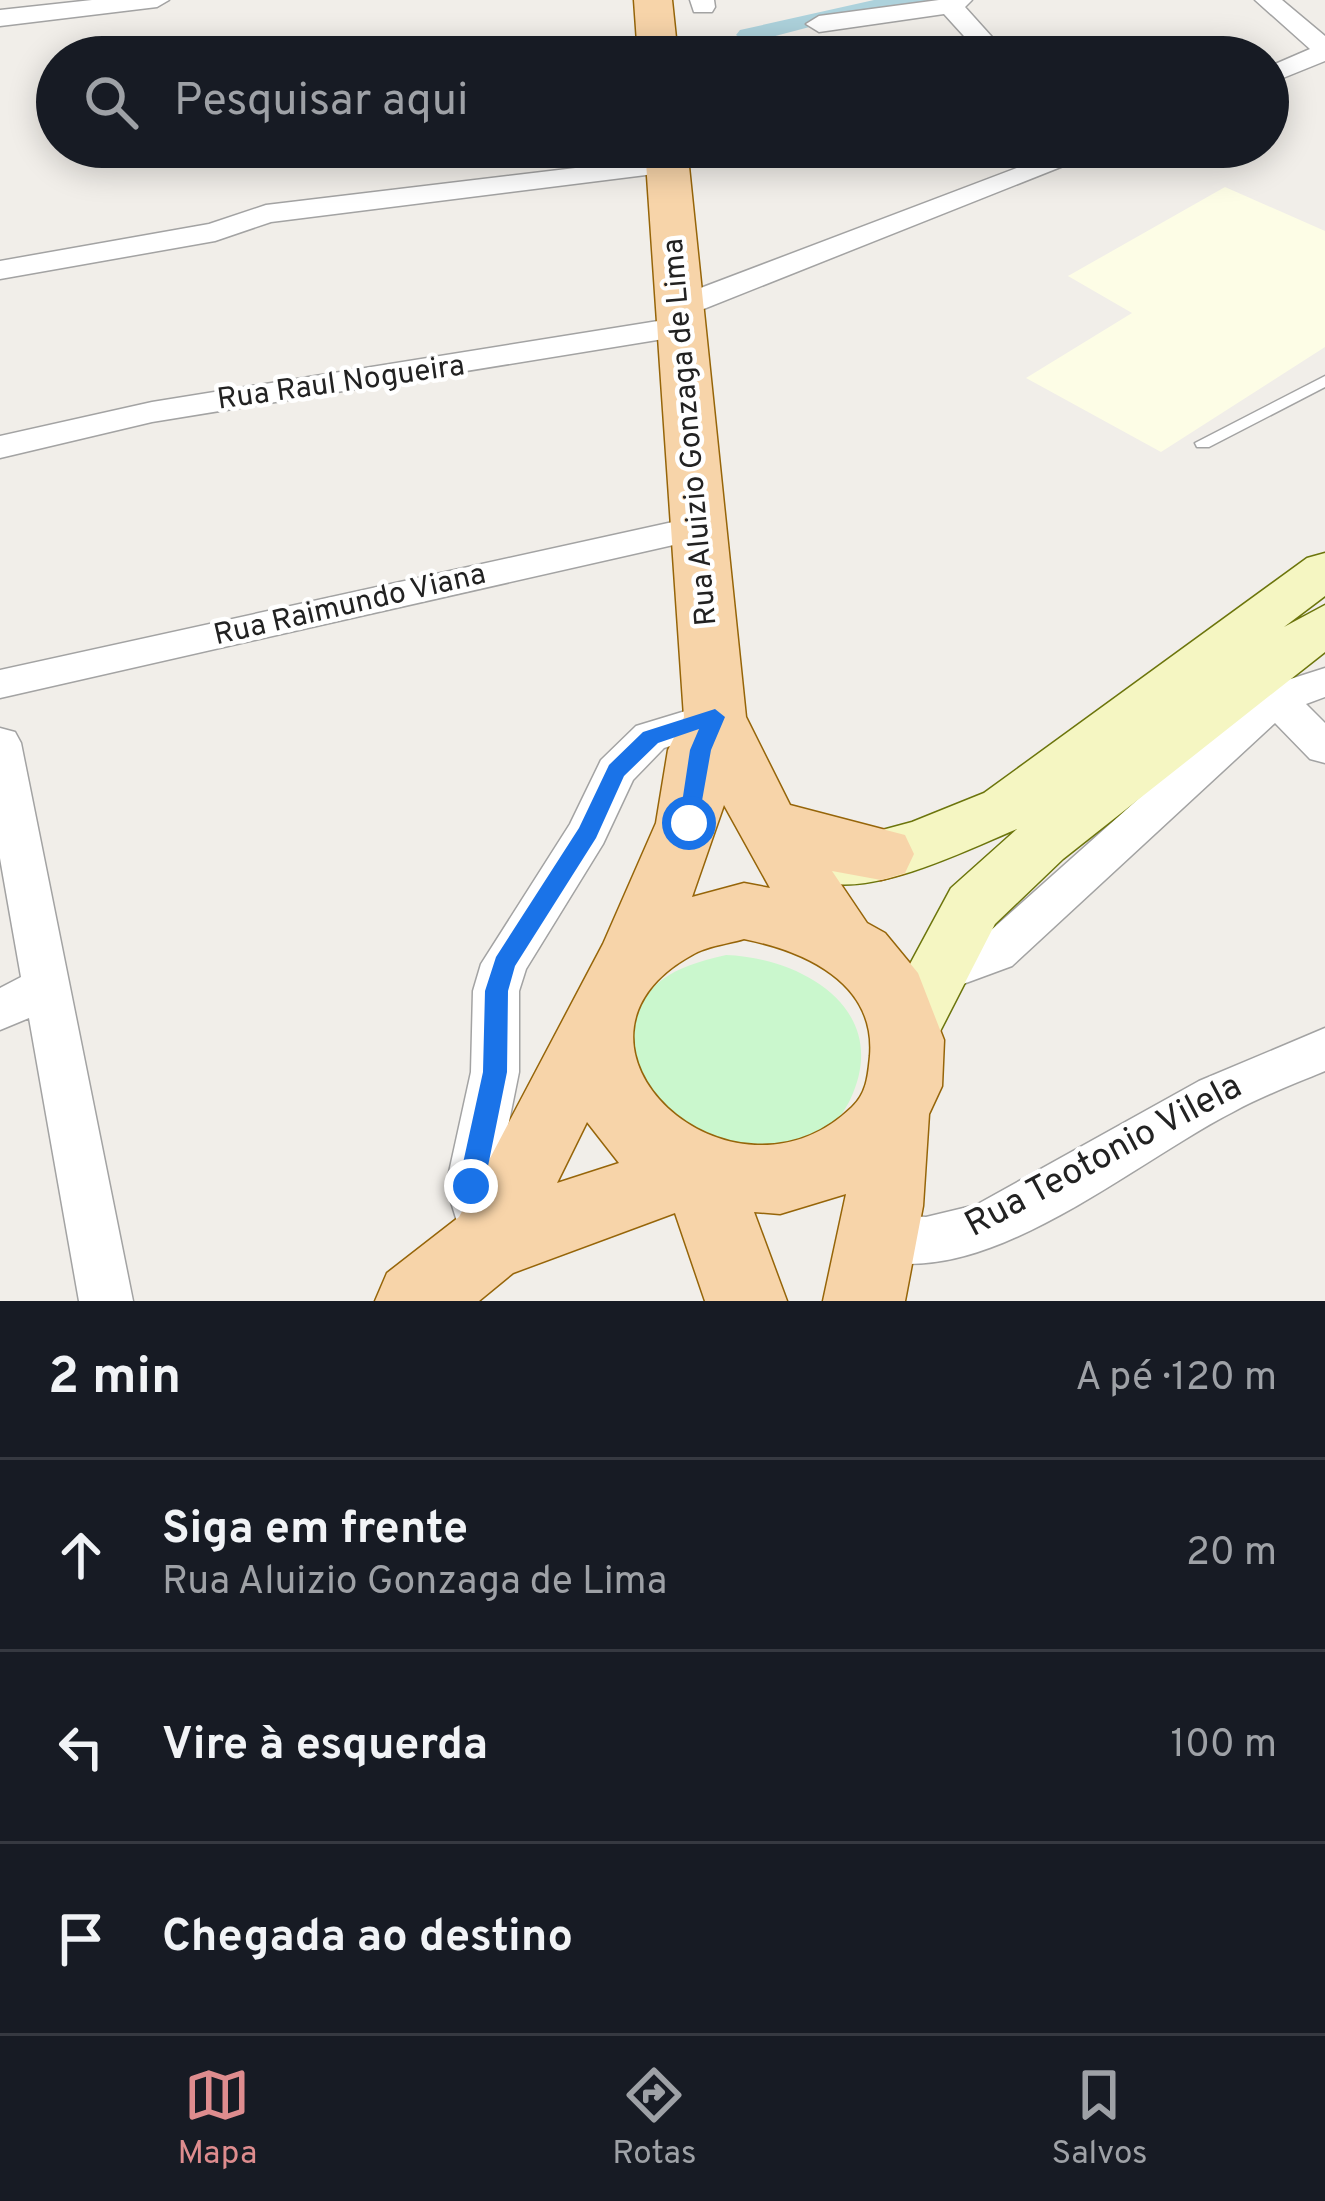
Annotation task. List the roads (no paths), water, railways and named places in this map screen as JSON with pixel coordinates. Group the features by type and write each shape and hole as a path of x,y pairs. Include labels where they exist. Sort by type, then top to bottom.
{"main road":[{"path":"652,0 656,36"},
{"name":"Rua Aluizio Gonzaga de Lima","path":"668,168 715,717 782,851 839,936"},
{"path":"712,915 782,851 814,842 881,854 972,826 1242,682 1325,570"},
{"path":"871,1270 890,1163 891,1114 907,1072 922,1002 973,906 1242,682 1325,624"},
{"name":"Rua Aluizio Gonzaga de Lima","path":"634,955 689,823 700,750 715,717"},
{"path":"487,1244 598,1024 610,988 634,955 683,923 712,915 775,913 839,936 889,982 922,1002"},
{"path":"598,1024 599,1064 613,1102 652,1146 692,1167 755,1180 810,1173 857,1149 891,1114"},
{"path":"416,1301 487,1244 641,1192 692,1167"},
{"path":"692,1167 746,1301"}],"street":[{"path":"0,18 34,7 158,0"},
{"path":"1267,0 1325,51 1289,67"},
{"path":"819,24 955,3 981,36"},
{"path":"0,270 215,232 266,214 584,168"},
{"name":"Rua Raul Nogueira","path":"0,447 152,412 682,317 1040,168"},
{"name":"Rua Raimundo Viana","path":"0,683 700,528"},
{"path":"1242,682 1325,682"},
{"path":"1242,682 1325,748"},
{"path":"487,1244 471,1186 495,1072 496,991 505,964 588,832 616,771 650,737 715,717"},
{"path":"0,743 106,1301"},
{"path":"0,1010 45,988"},
{"name":"Rua Teotonio Vilela","path":"871,1270 926,1242 986,1226 1216,1096 1325,1049"}],"lane":[{"path":"1203,443 1325,381"}],"waterway":[{"path":"749,35 840,12 931,0"}]}
